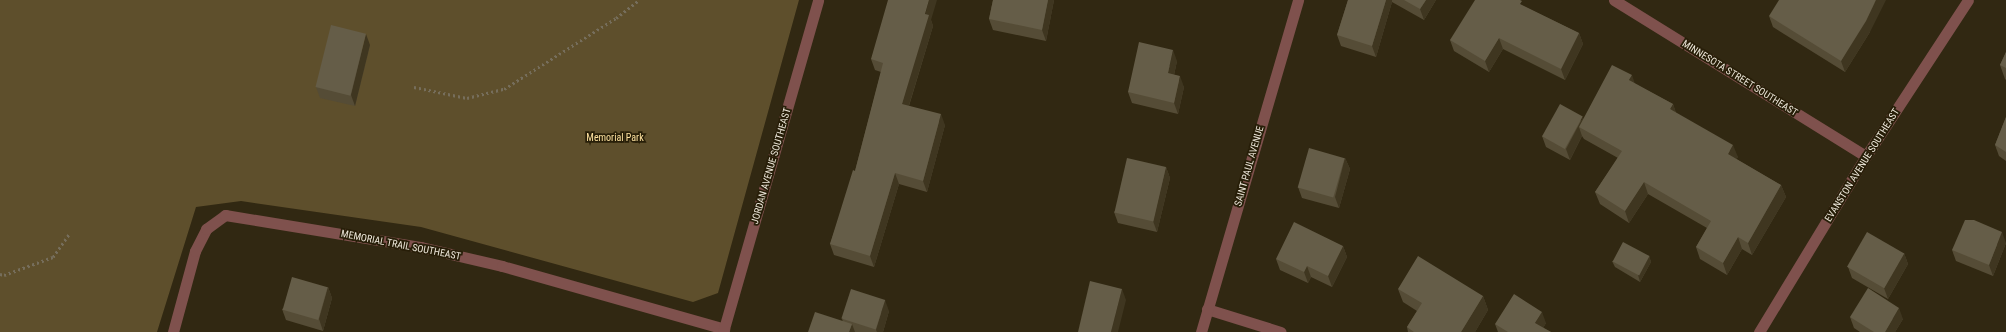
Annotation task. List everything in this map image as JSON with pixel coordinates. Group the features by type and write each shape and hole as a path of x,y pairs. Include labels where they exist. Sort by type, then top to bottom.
{"street":[{"name":"JORDAN AVENUE SOUTHEAST","path":"724,331 818,0"},
{"name":"SAINT PAUL AVENUE","path":"1201,332 1298,0"},
{"name":"MINNESOTA STREET SOUTHEAST","path":"1614,0 1866,156"},
{"name":"EVANSTON AVENUE SOUTHEAST","path":"1759,332 1866,156 1968,0"},
{"name":"MEMORIAL TRAIL SOUTHEAST","path":"173,332 195,251 206,229 225,216 421,247 502,266 724,331"},
{"path":"1207,309 1281,332"}],"path":[{"path":"414,87 467,98 504,89 616,18 639,0"},
{"path":"0,274 4,275 53,257 70,233"}],"green space":[{"name":"Memorial Park","path":"0,0 799,0 718,293 693,302 421,227 241,201 196,207 157,332 0,332"}],"building":[{"path":"888,0 929,0 925,14 929,15 902,104 941,114 923,181 895,173 870,256 830,244 853,170 855,171 883,63 871,59"},
{"path":"993,0 1048,0 1042,30 989,19"},
{"path":"1348,0 1386,0 1372,46 1337,35"},
{"path":"1404,0 1426,0 1420,9"},
{"path":"1475,0 1520,0 1522,1 1520,4 1579,33 1561,69 1499,38 1485,61 1450,40"},
{"path":"1779,0 1876,0 1866,21 1841,61 1769,16"},
{"path":"331,25 366,34 350,96 316,87"},
{"path":"1139,42 1173,50 1168,73 1180,76 1174,103 1128,92"},
{"path":"2006,52 2006,68 2000,65"},
{"path":"1612,65 1632,75 1629,80 1673,104 1670,109 1733,145 1728,154 1781,185 1748,243 1738,237 1723,263 1696,247 1711,221 1644,182 1625,211 1595,192 1622,151 1579,127"},
{"path":"1560,104 1583,117 1565,149 1542,136"},
{"path":"2006,117 2006,152 1995,145"},
{"path":"1309,148 1345,158 1333,198 1298,187"},
{"path":"1127,158 1166,167 1153,222 1114,213"},
{"path":"1965,220 1974,220 2002,232 1989,265 1952,250"},
{"path":"1294,222 1343,246 1328,276 1307,266 1304,272 1276,259"},
{"path":"1867,232 1904,254 1884,288 1847,267"},
{"path":"1623,242 1649,256 1639,276 1613,261"},
{"path":"1418,256 1483,296 1461,332 1414,332 1407,327 1422,303 1398,289"},
{"path":"292,277 328,287 318,320 283,310"},
{"path":"1090,281 1122,289 1111,332 1078,332"},
{"path":"1868,288 1899,308 1885,332 1874,332 1850,317"},
{"path":"851,289 885,300 876,330 841,318"},
{"path":"1514,294 1542,312 1535,323 1551,332 1508,332 1495,324"},
{"path":"815,312 852,324 849,332 808,332"}]}
